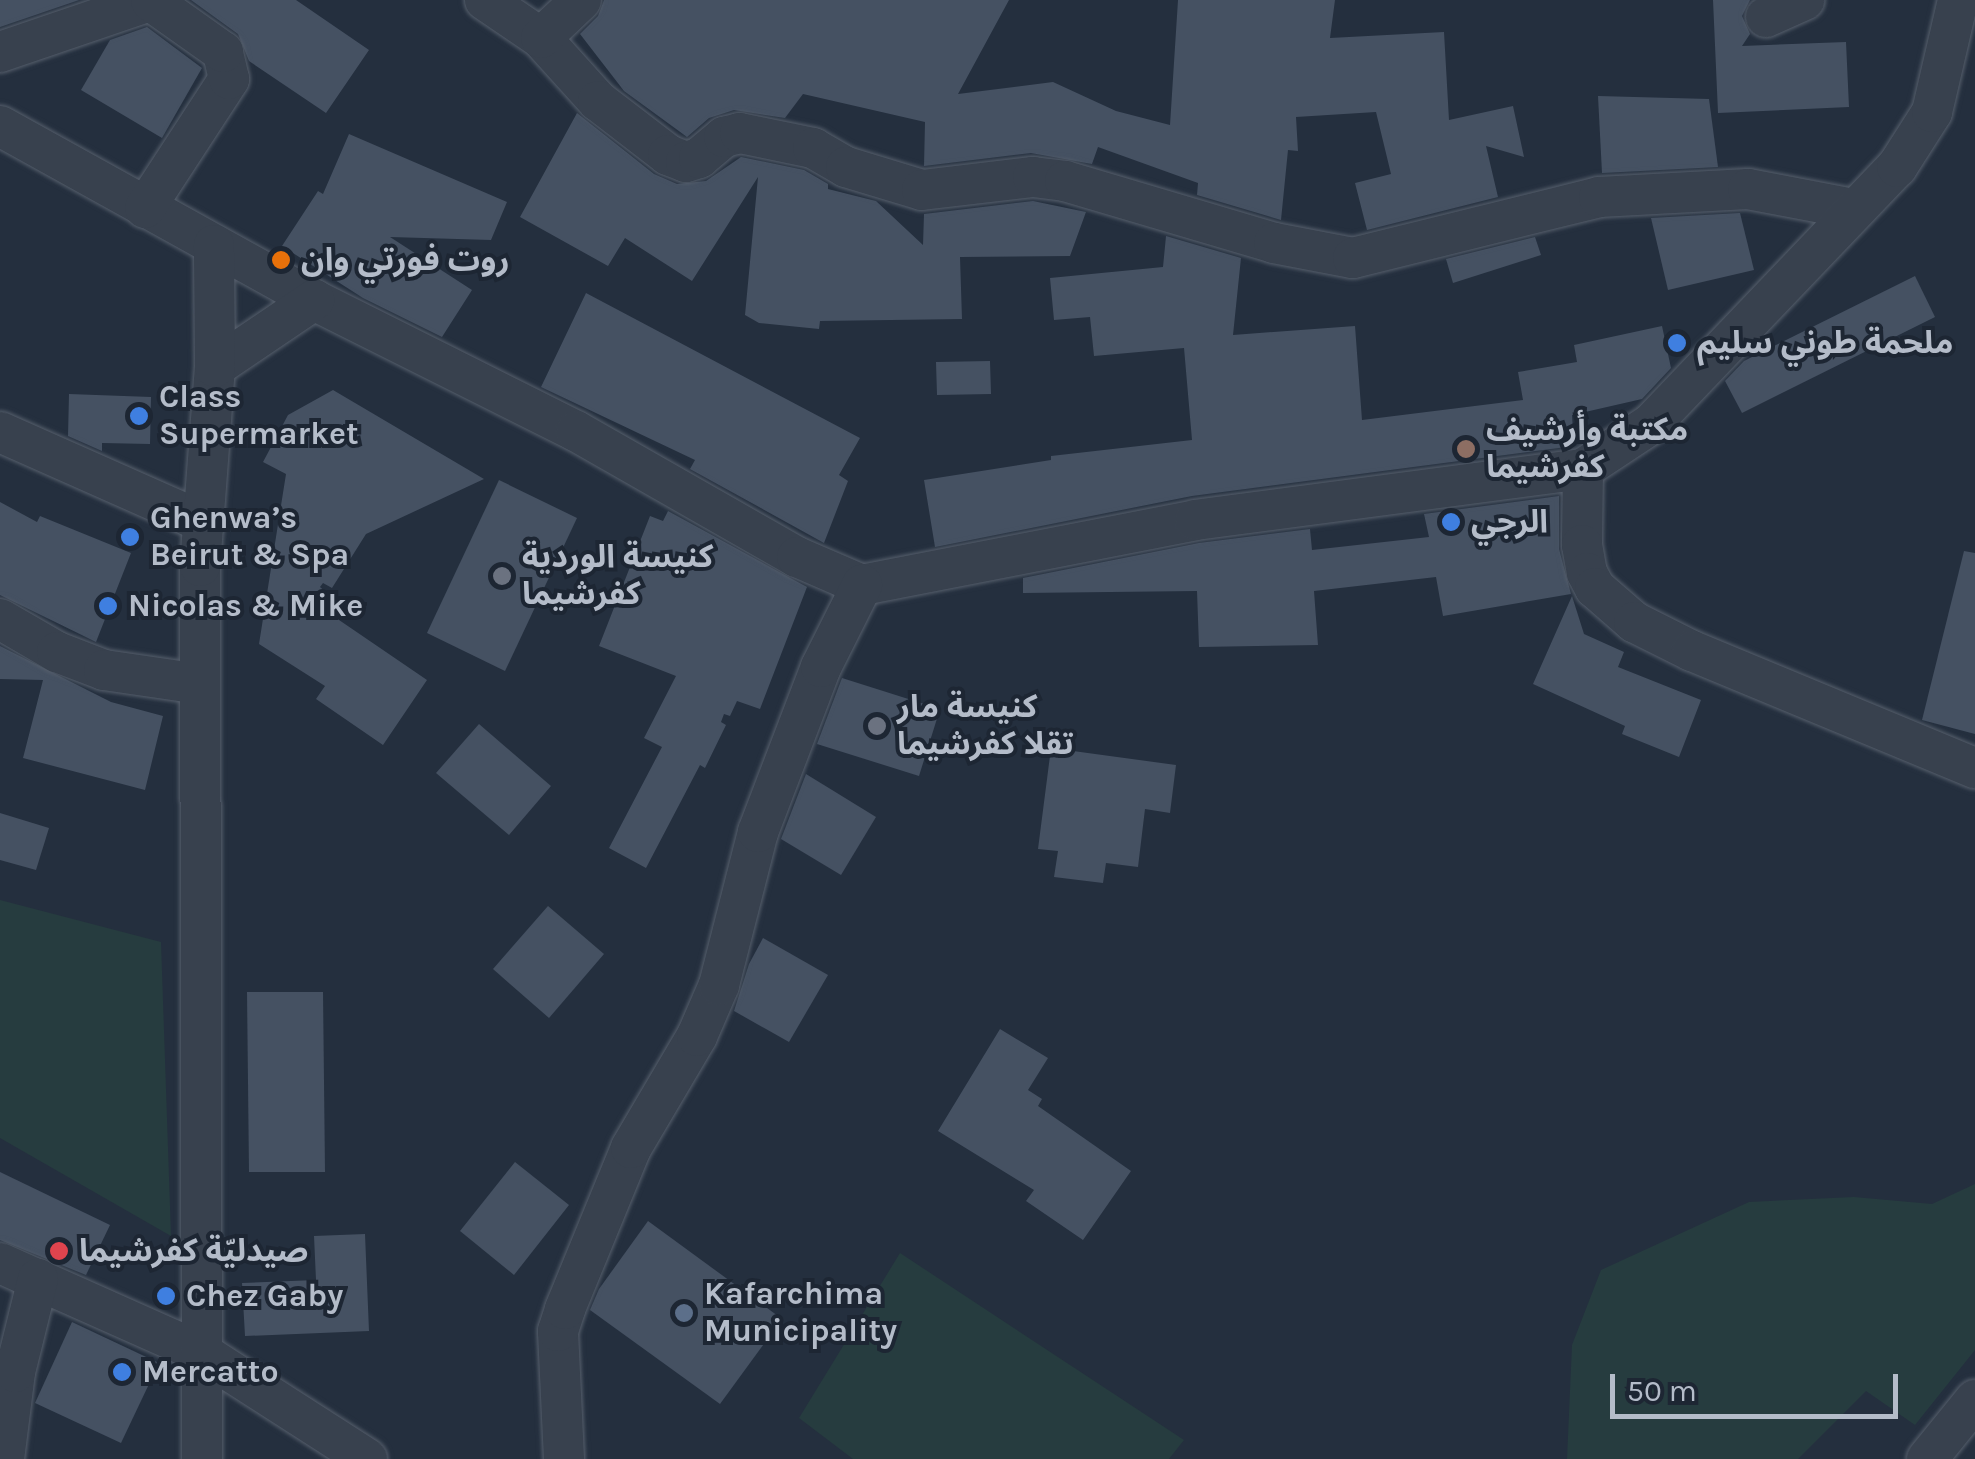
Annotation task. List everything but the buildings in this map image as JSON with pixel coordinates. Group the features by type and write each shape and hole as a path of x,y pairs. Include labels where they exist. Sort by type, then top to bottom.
{"street":[{"path":"485,0 541,38 598,101 668,155 686,162 700,158 724,137 740,133 813,148 846,167 922,190 1034,177 1066,181 1274,243 1353,258 1599,198 1748,189 1854,209"},
{"path":"541,38 581,0"},
{"path":"1766,17 1804,0"},
{"path":"0,126 314,300 576,432 797,557 862,585 1195,520 1583,469 1652,424 1897,167 1932,112 1958,0"},
{"path":"0,52 152,1 224,52 229,78 145,208"},
{"path":"202,1459 200,566 215,367 214,246"},
{"path":"215,367 314,300"},
{"path":"0,432 205,523"},
{"path":"1583,469 1582,545 1587,573 1594,588 1634,622 1692,651 1975,768"},
{"path":"564,1459 558,1331 565,1309 631,1148 697,1036 719,985 758,832 822,667 862,585"},
{"path":"0,619 57,652 104,670 200,684"},
{"path":"0,1262 202,1354 367,1459"},
{"path":"4,1459 15,1372 38,1279"},
{"path":"1927,1459 1975,1400"}],"green space":[{"path":"0,900 161,942 171,1236 0,1138"},
{"path":"1975,1184 1975,1350 1915,1425 1866,1391 1798,1459 1567,1459 1572,1345 1601,1270 1749,1202 1854,1197 1932,1204"},
{"path":"900,1253 1184,1440 1169,1459 853,1459 799,1418"}],"place":[{"name":"روت فورتي وان","path":"281,260"},
{"name":"ملحمة طوني سليم","path":"1677,343"},
{"name":"Class Supermarket","path":"139,416"},
{"name":"مكتبة وأرشيف كفرشيما","path":"1466,449"},
{"name":"الرجي","path":"1451,522"},
{"name":"Ghenwa’s Beirut & Spa","path":"130,537"},
{"name":"كنيسة الوردية كفرشيما","path":"502,576"},
{"name":"Nicolas & Mike","path":"108,606"},
{"name":"كنيسة مار تقلا كفرشيما","path":"877,726"},
{"name":"صيدليّة كفرشيما","path":"59,1251"},
{"name":"Chez Gaby","path":"166,1296"},
{"name":"Kafarchima Municipality","path":"684,1313"},
{"name":"Mercatto","path":"122,1372"}]}
